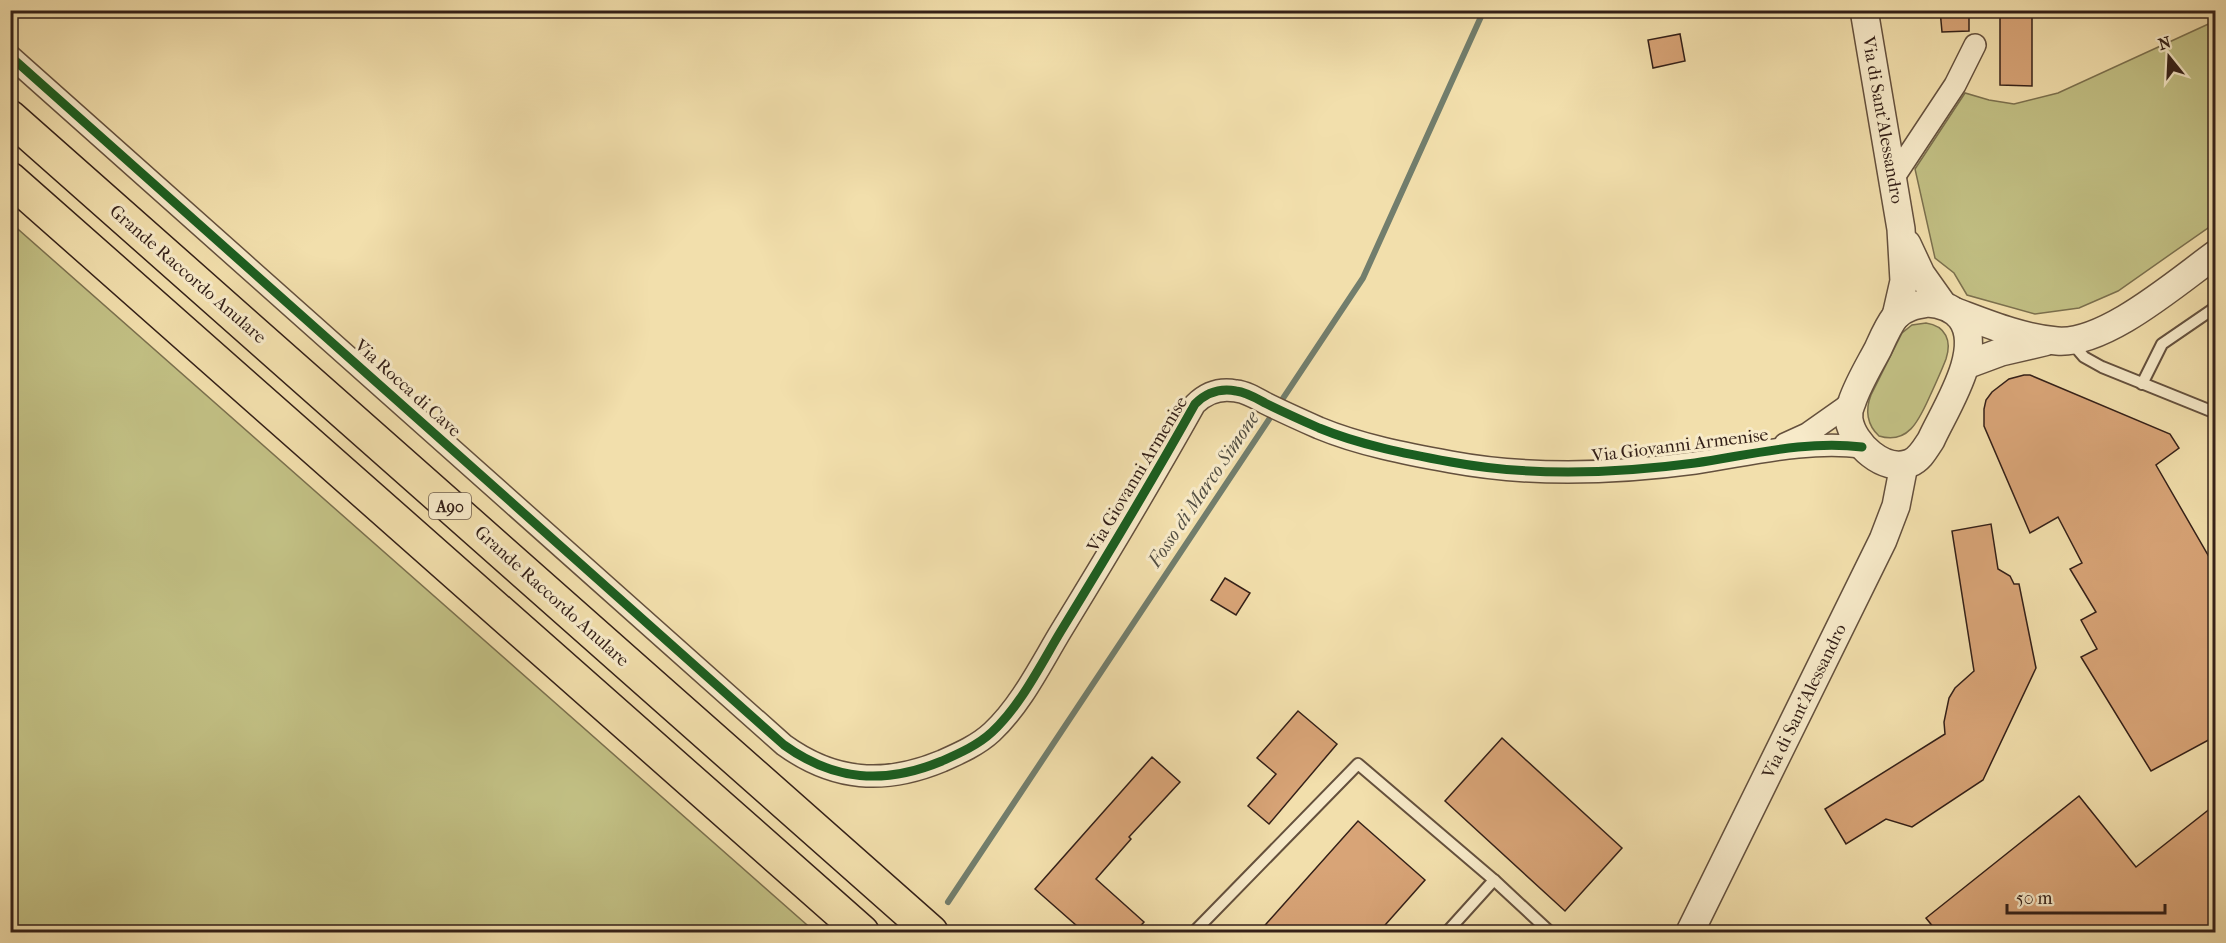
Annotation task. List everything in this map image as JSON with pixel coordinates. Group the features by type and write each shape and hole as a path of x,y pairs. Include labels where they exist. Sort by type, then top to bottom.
{"highway":[{"name":"Grande Raccordo Anulare","path":"10,117 931,933"},
{"name":"A90","path":"10,179 862,933"}],"street":[{"name":"Via di Sant'Alessandro","path":"1851,403 1896,316 1904,281 1901,229 1864,10"},
{"path":"1893,177 1955,85 1975,45"},
{"name":"Via Rocca di Cave","path":"10,56 784,745"},
{"name":"Via di Sant'Alessandro","path":"1690,933 1883,540 1896,506 1904,465 1917,459 1927,447 1966,365 1970,345 1964,322 1949,309 1914,261 1901,229"},
{"path":"1966,365 2001,352 2096,335 2113,326 2216,254"},
{"path":"1896,316 1911,306 1928,303 2003,329 2061,340"},
{"name":"Via Giovanni Armenise","path":"784,745 821,767 839,773 872,777 917,770 950,758 978,743 1004,718 1027,687 1127,525 1195,404 1204,396 1222,390 1240,391 1336,434 1379,447 1449,462 1515,471 1610,472 1686,464 1771,450 1822,445 1862,447"},
{"path":"1851,403 1850,424 1862,447 1883,461 1904,465"},
{"name":"Via Giovanni Armenise","path":"1771,450 1807,434 1851,403"}],"lane":[{"path":"2142,384 2162,344 2216,307"},
{"path":"2061,340 2089,360 2216,414"},
{"path":"1194,933 1358,764 1494,880 1550,933"},
{"path":"1447,933 1494,880"}],"shaded area":[{"path":"2215,21 2215,223 2118,291 2079,308 2035,314 1967,295 1954,273 1935,258 1915,169 1965,93 2014,104 2058,93"},
{"path":"11,223 815,932 11,932"},
{"path":"1926,323 1938,327 1948,340 1948,352 1942,369 1921,414 1911,429 1898,437 1879,436 1868,417 1871,395 1902,333 1912,325"}],"building":[{"path":"1940,10 1969,10 1969,31 1942,32"},
{"path":"2000,10 2032,10 2032,86 2000,85"},
{"path":"1680,34 1685,61 1653,68 1648,40"},
{"path":"2030,375 2170,434 2179,448 2156,465 2216,569 2216,736 2151,771 2081,657 2097,649 2081,620 2096,612 2070,569 2082,563 2058,517 2030,533 1984,426 1986,400 1992,392 2009,379"},
{"path":"1991,524 1998,569 2010,576 2014,584 2019,584 2036,668 1983,780 1912,827 1886,819 1846,844 1825,809 1945,734 1944,722 1949,698 1955,688 1974,671 1952,531"},
{"path":"1225,578 1250,593 1236,615 1211,600"},
{"path":"1298,711 1337,744 1269,824 1248,806 1276,774 1257,758"},
{"path":"1502,738 1622,848 1565,911 1445,801"},
{"path":"1152,757 1180,782 1129,837 1131,839 1096,879 1144,922 1134,933 1085,933 1035,889"},
{"path":"2079,796 2136,867 2216,804 2216,933 1938,933 1926,918"},
{"path":"1358,821 1425,880 1378,933 1258,933"}],"waterway":[{"name":"Fosso di Marco Simone","path":"948,902 1363,278 1484,10"}],"cycle path":[{"path":"10,56 784,745 803,757 841,772 860,776 880,776 921,769 962,752 992,732 1030,684 1195,404 1214,392 1230,390 1243,393 1319,428 1367,444 1451,462 1512,470 1542,472 1634,470 1799,447 1820,445 1862,447"}]}
